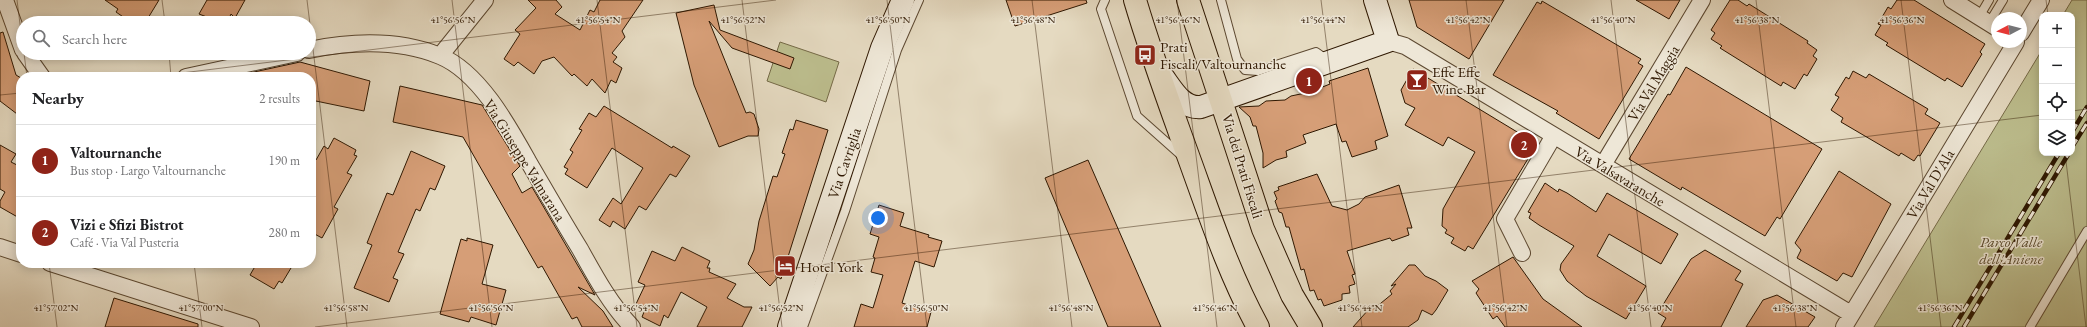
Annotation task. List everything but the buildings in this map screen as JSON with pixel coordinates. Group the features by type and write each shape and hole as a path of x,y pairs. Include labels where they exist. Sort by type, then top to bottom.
{"main road":[{"path":"1135,0 1156,67 1223,254 1243,299 1258,327"},
{"name":"Via dei Prati Fiscali","path":"1188,0 1222,99 1263,229 1292,294 1310,327"}],"street":[{"path":"5,0 16,31"},
{"path":"440,56 485,0"},
{"name":"Via Cavriglia","path":"789,327 882,48 903,0"},
{"path":"1156,67 1186,104 1201,107 1388,41 1375,0"},
{"name":"Via Val Maggia","path":"1603,165 1702,0"},
{"path":"1952,0 1988,22"},
{"path":"2027,23 2041,0"},
{"name":"Via Valsavaranche","path":"1388,41 1405,46 1553,137 1603,165 1847,321"},
{"name":"Via Giuseppe Valmarana","path":"316,49 331,46 375,43 397,44 440,56 464,72 498,111 601,285 621,315 632,327"},
{"name":"Via Val D'Ala","path":"1847,321 2012,48"},
{"path":"30,60 38,72"},
{"path":"209,72 265,60"},
{"path":"1522,253 1505,218 1553,137"},
{"path":"0,247 16,252"},
{"path":"66,268 251,327"}],"lane":[{"path":"803,327 845,211 897,50 919,0"},
{"path":"1105,0 1101,9 1137,116 1191,163"},
{"path":"1221,0 1238,58 1245,70 1258,71 1316,52 1329,62"},
{"path":"1988,22 1989,0"},
{"path":"1988,22 2003,0"},
{"path":"2030,327 2087,232"}],"green space":[{"name":"Parco Valle dell'Aniene","path":"2072,0 2087,0 2087,327 1874,327 2039,55 2039,156 2075,156 2075,12 2065,12"},
{"path":"780,42 839,62 826,102 767,81"}],"railway":[{"path":"2075,127 2087,107"},
{"path":"2075,142 2087,123"},
{"path":"1954,327 2057,156"},
{"path":"1964,327 2067,156"}],"place":[{"name":"Prati Fiscali/Valtournanche","path":"1145,55"},
{"name":"Effe Effe Wine Bar","path":"1417,80"},
{"name":"Valtournanche","path":"1309,81"},
{"name":"Vizi e Sfizi Bistrot","path":"1524,145"},
{"name":"Hotel York","path":"785,266"}]}
